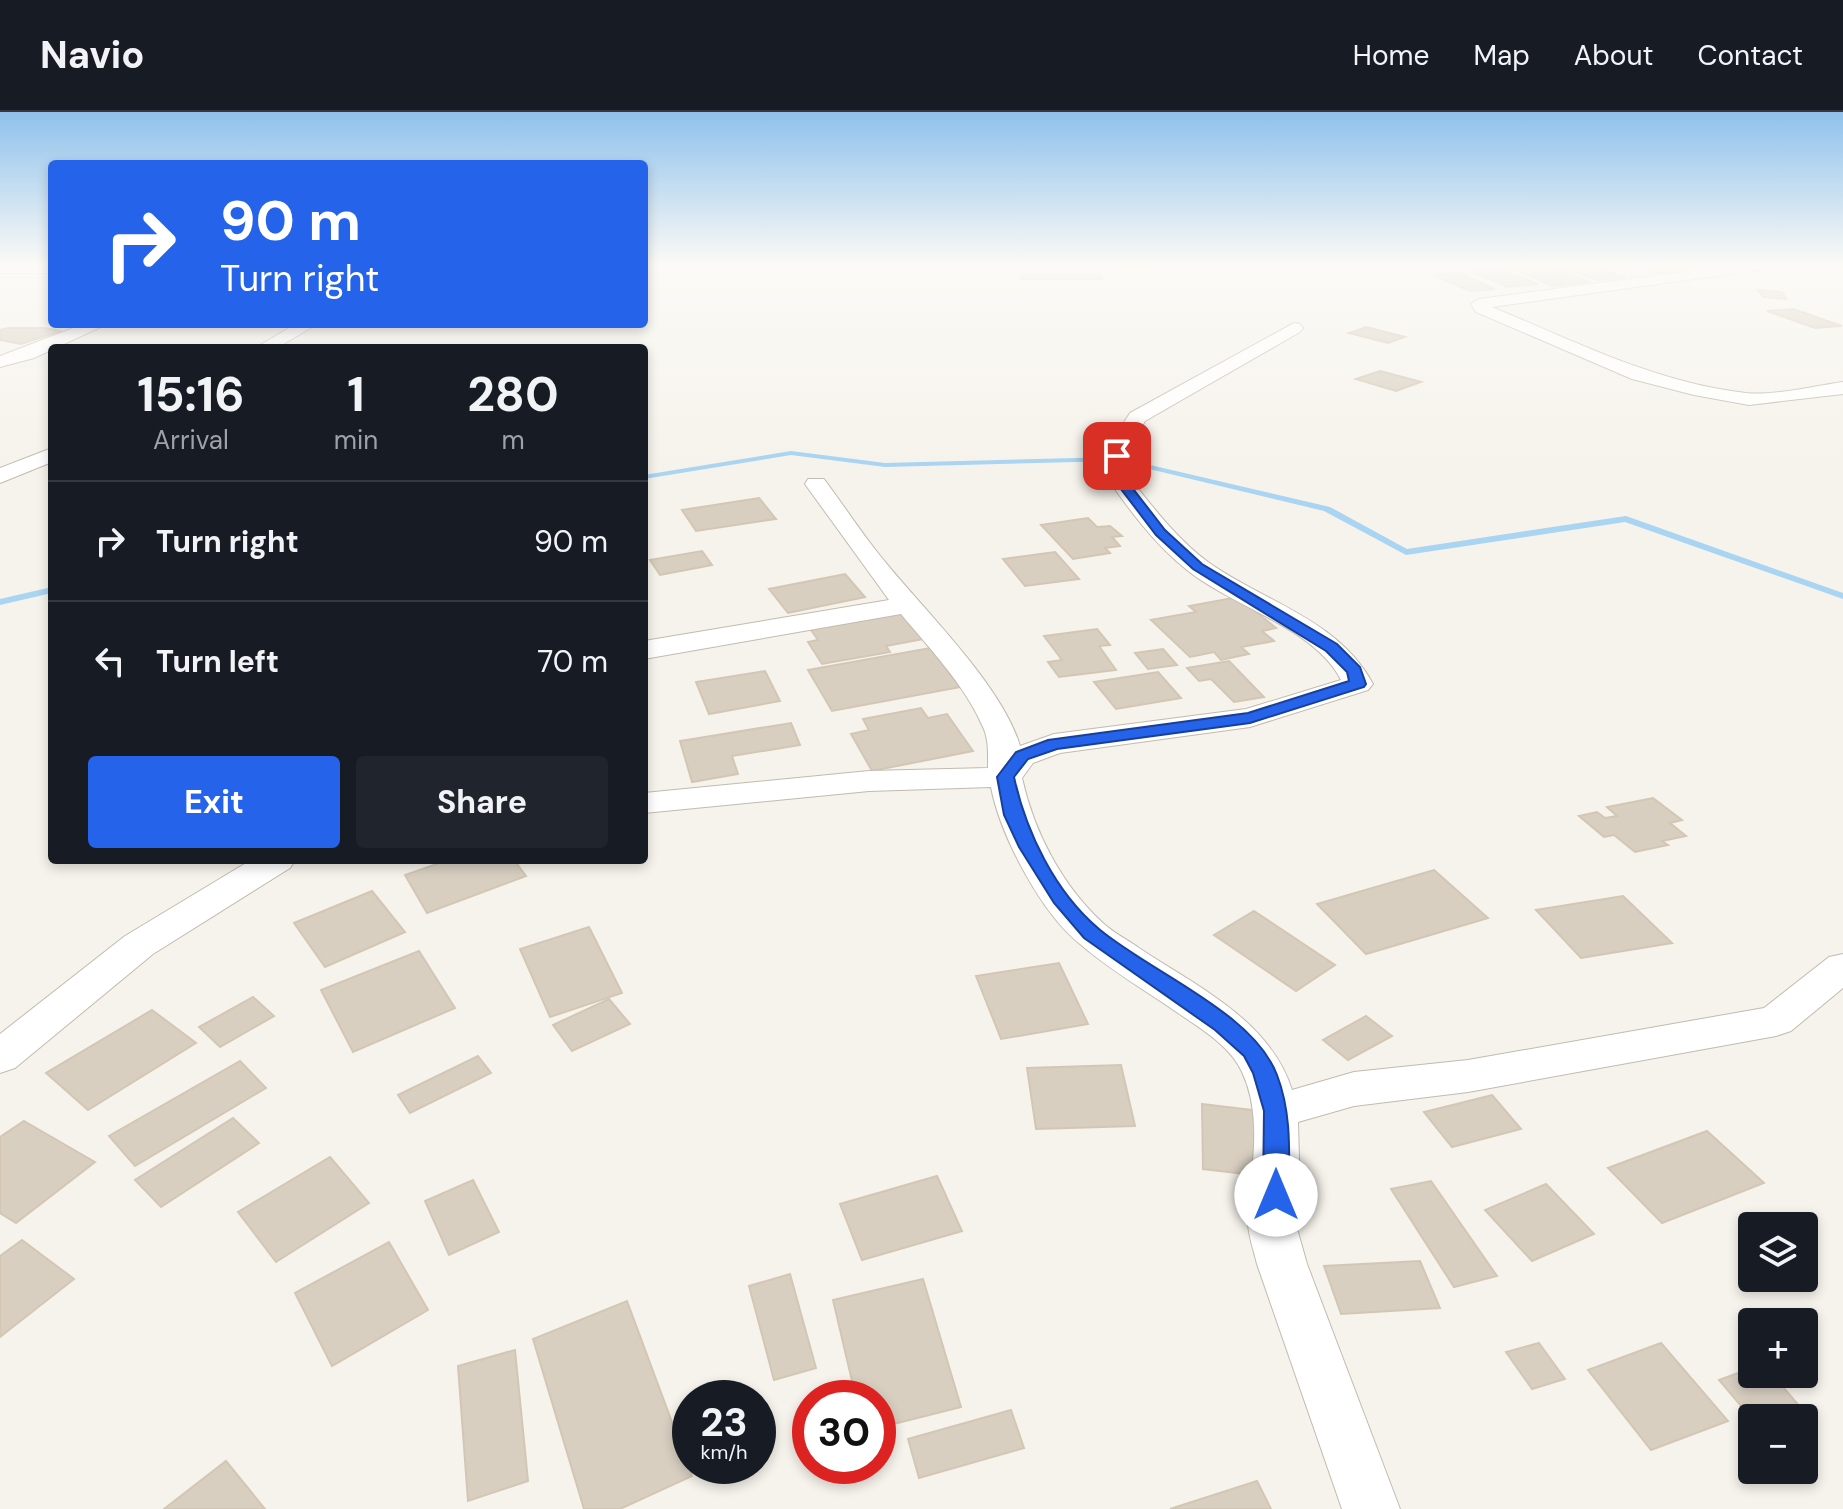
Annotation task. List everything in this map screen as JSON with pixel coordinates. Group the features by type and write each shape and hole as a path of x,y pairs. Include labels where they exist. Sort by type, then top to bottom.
{"street":[{"path":"52,344 89,328"},
{"path":"272,344 301,328"},
{"path":"648,803 869,781 1005,777 1022,756 1054,744 1250,718 1358,684 1354,670 1331,647 1197,567 1161,533 1114,472 1126,434 1137,417 1294,328"},
{"path":"1528,328 1639,375 1694,389 1749,399 1843,388"},
{"path":"0,362 48,346"},
{"path":"0,476 48,456"},
{"path":"816,484 875,566 957,664 998,725 1004,745 1005,777 1013,815 1028,847 1061,899 1091,934 1223,1024 1252,1051 1265,1073 1276,1111 1276,1195 1272,1225 1282,1264 1371,1509"},
{"path":"648,649 908,605"},
{"path":"0,1057 139,945 271,864"},
{"path":"1276,1111 1354,1089 1468,1076 1776,1021 1843,967"}],"building":[{"path":"45,328 61,331 21,344 0,340 0,330"},
{"path":"1371,328 1405,337 1388,343 1349,333"},
{"path":"1380,371 1421,382 1396,391 1356,379"},
{"path":"759,498 776,519 696,531 682,510"},
{"path":"1088,518 1097,527 1110,526 1122,536 1112,537 1120,546 1105,548 1110,553 1073,559 1041,525"},
{"path":"702,551 712,565 660,575 650,560"},
{"path":"1055,552 1079,579 1025,586 1003,559"},
{"path":"845,574 865,597 788,613 769,589"},
{"path":"1238,597 1276,628 1262,631 1274,641 1241,647 1249,654 1221,660 1214,652 1190,657 1151,620 1196,612 1189,606"},
{"path":"902,611 923,639 886,646 890,652 822,664 808,642 818,640 809,627"},
{"path":"1097,629 1110,645 1099,646 1116,670 1059,677 1048,662 1062,660 1044,636"},
{"path":"930,648 960,687 832,711 808,670"},
{"path":"1163,649 1177,665 1148,669 1135,653"},
{"path":"1229,661 1264,697 1234,702 1211,679 1199,681 1187,668"},
{"path":"765,671 780,701 709,714 696,682"},
{"path":"1158,672 1181,698 1116,709 1094,682"},
{"path":"921,708 928,718 947,714 973,751 872,771 851,734 869,730 863,719"},
{"path":"791,723 800,745 732,756 738,774 692,782 680,741"},
{"path":"1653,798 1682,820 1670,823 1686,836 1662,841 1668,845 1635,852 1614,835 1604,837 1579,816 1597,812 1605,818 1617,816 1607,807"},
{"path":"437,864 517,864 526,876 427,913 405,875"},
{"path":"1434,870 1488,918 1366,954 1317,904"},
{"path":"372,891 405,932 325,967 294,923"},
{"path":"1623,896 1672,943 1581,958 1536,910"},
{"path":"1254,911 1335,965 1296,991 1214,935"},
{"path":"589,927 622,993 550,1017 520,949"},
{"path":"419,951 455,1008 353,1052 321,990"},
{"path":"1059,963 1088,1024 1001,1039 976,976"},
{"path":"253,997 274,1016 220,1047 199,1027"},
{"path":"609,999 630,1024 572,1051 553,1025"},
{"path":"152,1010 196,1043 88,1110 46,1073"},
{"path":"1366,1016 1392,1036 1348,1060 1323,1040"},
{"path":"478,1056 491,1073 410,1113 398,1095"},
{"path":"240,1061 266,1088 135,1166 109,1136"},
{"path":"1121,1065 1135,1126 1036,1129 1027,1068"},
{"path":"1492,1095 1521,1129 1452,1147 1424,1112"},
{"path":"1202,1104 1260,1111 1264,1176 1203,1169"},
{"path":"233,1118 259,1143 161,1207 135,1180"},
{"path":"24,1121 95,1162 16,1223 0,1213 0,1137"},
{"path":"1707,1131 1764,1183 1662,1223 1608,1168"},
{"path":"330,1157 369,1203 276,1262 238,1212"},
{"path":"937,1176 962,1231 862,1260 840,1204"},
{"path":"473,1180 499,1232 449,1255 425,1201"},
{"path":"1431,1181 1497,1276 1454,1287 1391,1189"},
{"path":"1546,1184 1594,1234 1532,1261 1485,1210"},
{"path":"22,1240 74,1279 0,1337 0,1256"},
{"path":"389,1242 428,1310 332,1366 295,1293"},
{"path":"1420,1261 1440,1308 1341,1314 1324,1266"},
{"path":"790,1274 816,1368 774,1380 749,1286"},
{"path":"923,1279 961,1407 896,1423 896,1380 852,1380 833,1300"},
{"path":"627,1301 672,1422 672,1484 675,1484 620,1509 584,1509 533,1339"},
{"path":"1539,1343 1565,1379 1532,1389 1506,1352"},
{"path":"1661,1343 1728,1421 1651,1450 1588,1370"},
{"path":"515,1350 528,1481 468,1501 458,1366"},
{"path":"1738,1373 1738,1388 1784,1388 1798,1404 1739,1404 1719,1380"},
{"path":"1011,1410 1024,1448 919,1478 908,1439"},
{"path":"226,1461 265,1509 164,1509"},
{"path":"1257,1481 1271,1509 1170,1509"}],"waterway":[{"path":"648,476 791,453 885,465 1116,459 1327,509 1406,552 1626,519 1843,596"},
{"path":"0,602 48,591"}],"route":[{"path":"1117,456 1114,472 1161,533 1197,567 1331,647 1354,670 1358,684 1250,718 1054,744 1022,756 1005,777 1013,815 1028,847 1061,899 1091,934 1223,1024 1252,1051 1265,1073 1276,1111 1276,1195"}]}
